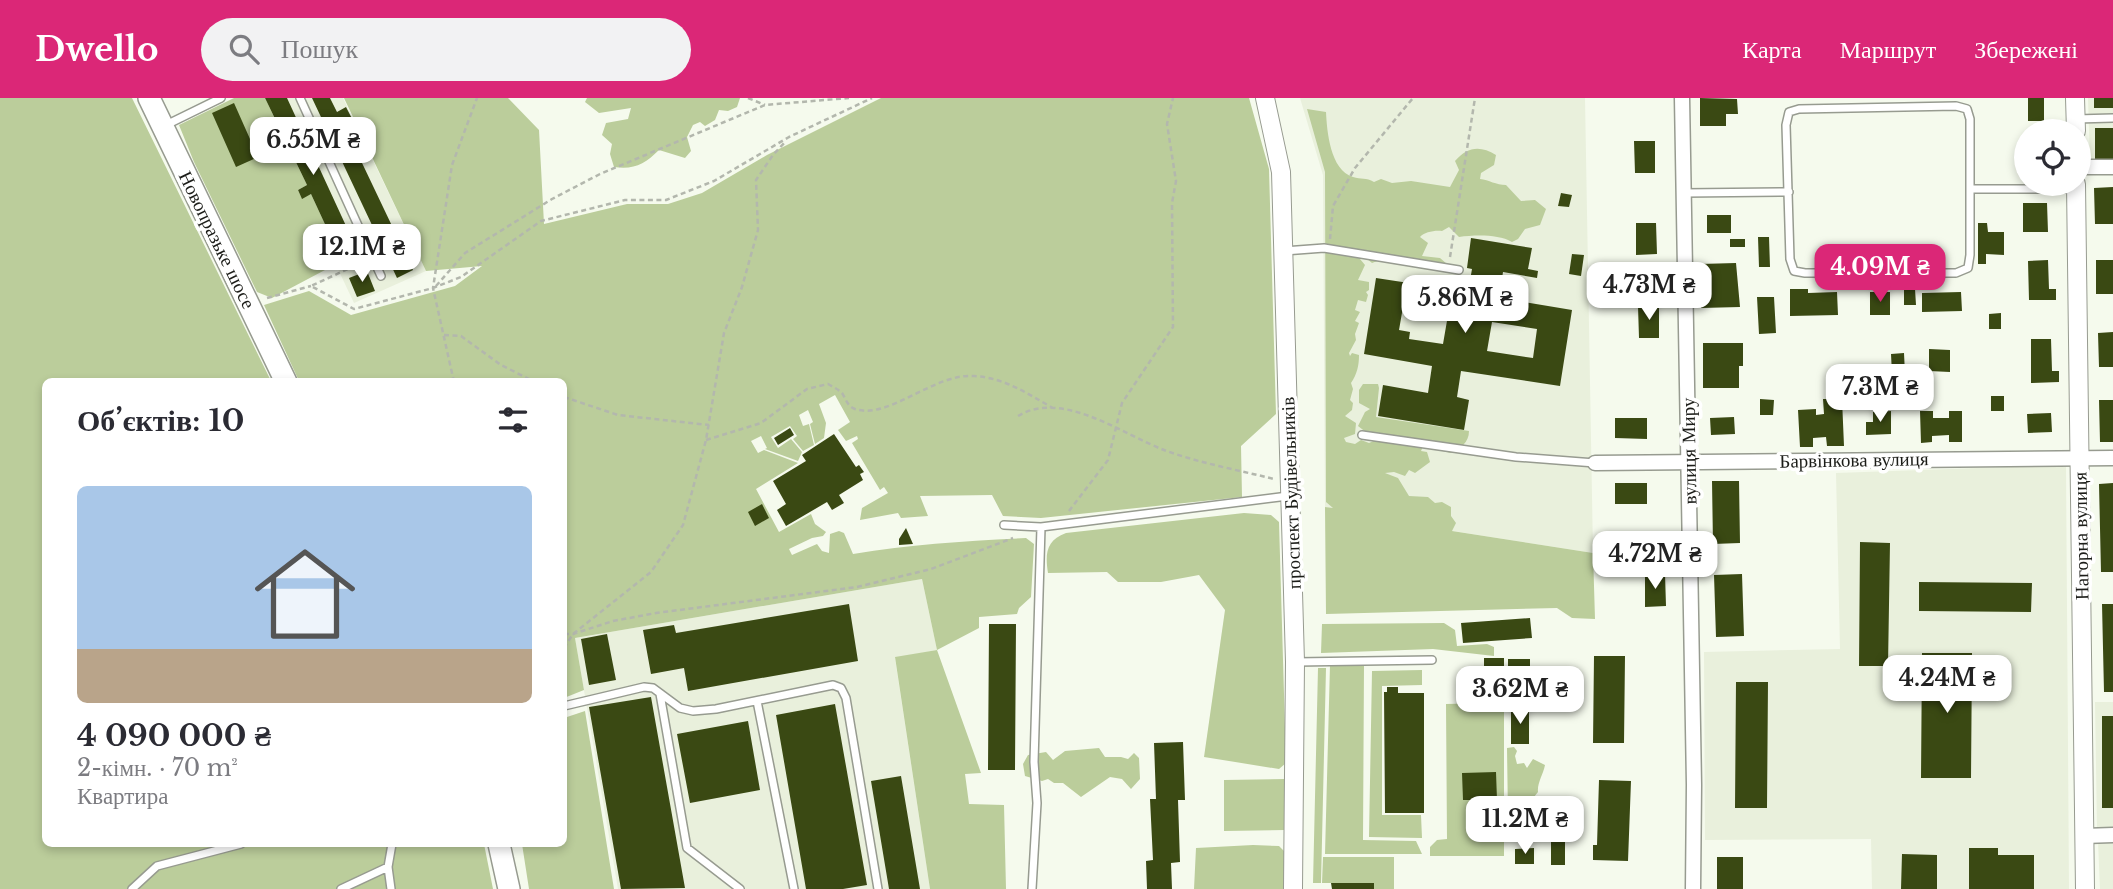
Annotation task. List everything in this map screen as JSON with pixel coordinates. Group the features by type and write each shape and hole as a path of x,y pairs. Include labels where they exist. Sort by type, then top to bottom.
{"main road":[{"name":"Новопразьке шосе","path":"149,98 284,378"},
{"path":"500,847 509,889"}],"street":[{"name":"проспект Будівельників","path":"1265,98 1281,172 1284,251 1295,662 1293,889"},
{"name":"вулиця Миру","path":"1682,98 1694,785 1693,889"},
{"path":"2075,98 2076,119"},
{"path":"2091,167 2113,167"},
{"name":"Нагорна вулиця","path":"2076,196 2085,889"},
{"name":"Барвінкова вулиця","path":"1595,463 2113,458"},
{"path":"2084,836 2113,835"}],"lane":[{"path":"162,127 221,98"},
{"path":"300,98 381,276"},
{"path":"1956,106 1967,109 1970,119 1968,268 1956,272 1794,271 1790,259 1788,192 1786,125 1789,112 1812,109 1956,106"},
{"path":"2091,122 2113,118"},
{"path":"1970,189 2014,188"},
{"path":"1684,193 1788,192"},
{"path":"1284,251 1329,249 1459,270"},
{"path":"1362,435 1491,454 1595,463"},
{"path":"1004,525 1041,527 1291,490"},
{"path":"1032,889 1037,803 1034,749 1041,527"},
{"path":"1295,662 1432,660"},
{"path":"567,705 644,687 653,688 680,708 693,711 716,709 833,685 841,688 846,698 878,889"},
{"path":"660,693 687,848 740,889"},
{"path":"757,701 794,889"},
{"path":"132,889 157,866 230,847"},
{"path":"391,847 388,867 391,889"},
{"path":"341,889 388,867"}],"path":[{"path":"453,378 433,288 452,165 477,98"},
{"path":"748,98 765,105"},
{"path":"433,288 465,253 552,199 649,152 765,105 849,98"},
{"path":"311,286 354,309 433,288 461,277 541,221 625,200 666,200 714,181 789,138 872,98"},
{"path":"1067,514 1108,460 1122,403 1172,327 1172,203 1177,181 1167,124 1173,98"},
{"path":"1329,249 1333,206 1354,169 1413,98"},
{"path":"1448,268 1475,98"},
{"path":"567,643 573,634 651,572 683,525 706,440 724,332 742,287 758,230 756,180 789,138"},
{"path":"245,296 272,298 311,286 373,257"},
{"path":"444,335 461,336 501,365 527,378"},
{"path":"706,440 761,423 807,389 828,384 840,390 849,405 858,410 887,407 943,380 971,376 1000,380 1054,408 1102,420 1164,450 1291,490"},
{"path":"567,398 618,415 709,425"},
{"path":"1018,416 1026,412 1054,408"},
{"path":"567,634 656,612 857,587 931,569 1041,527"}],"shaded area":[{"path":"257,98 343,98 426,271 354,303"},
{"path":"1300,98 1585,98 1593,553 1446,530 1325,507 1323,175"},
{"path":"2088,98 2113,98 2113,161 2091,161 2091,119 2089,119"},
{"path":"2066,465 2069,889 1872,889 1871,839 1705,840 1704,652 1840,649 1836,473"},
{"path":"922,579 937,650 895,658 930,889 618,889 575,638"},
{"path":"2095,702 2113,702 2113,829 2097,830"},
{"path":"2113,841 2113,889 2100,889 2098,842"}],"green space":[{"path":"0,98 132,98 270,378 42,378 42,847 485,847 493,889 0,889"},
{"path":"234,98 265,98 307,185 298,190 302,198 311,194 342,261 272,298 257,292 179,125"},
{"path":"344,98 508,98 539,130 544,224 627,204 668,204 702,193 767,155 881,98 1249,98 1269,169 1276,414 1241,446 1242,497 1041,518 1003,516 992,495 920,496 928,516 901,518 898,513 860,520 862,508 888,493 884,487 880,490 852,443 858,439 857,436 846,441 838,430 850,422 835,395 819,404 826,423 824,438 815,444 810,424 813,422 808,410 799,415 803,426 809,424 814,445 803,451 793,439 797,436 790,426 771,437 778,448 791,439 802,452 798,461 765,449 767,448 761,436 751,441 758,453 764,450 798,463 756,489 779,532 811,514 815,524 826,532 823,536 789,549 792,555 817,544 822,551 829,553 830,534 839,531 844,533 853,554 918,545 1026,538 1034,544 1031,597 1019,608 1017,614 979,617 979,628 937,650 922,579 575,638 584,690 567,697 567,378 298,378 264,305 309,291 351,315 455,286 482,266 426,271"},
{"path":"587,98 740,98 737,107 728,111 719,110 715,120 705,126 700,122 693,125 687,137 691,151 685,158 659,150 639,165 621,168 614,167 610,154 612,144 602,135 606,123 628,119 631,108 599,113 585,102"},
{"path":"1307,109 1326,112 1331,149 1339,167 1353,177 1374,182 1381,179 1392,183 1411,181 1450,187 1459,170 1455,161 1469,150 1479,149 1496,155 1494,165 1481,173 1480,179 1506,185 1521,201 1535,200 1546,209 1540,225 1525,229 1518,239 1512,242 1493,236 1459,237 1449,227 1424,234 1420,237 1428,243 1422,256 1440,258 1447,264 1440,271 1395,261 1372,263 1365,257 1360,259 1365,265 1358,280 1369,282 1369,290 1366,292 1366,302 1358,300 1355,310 1360,312 1355,321 1359,323 1356,340 1349,353 1350,356 1352,353 1359,355 1359,363 1351,383 1352,410 1345,416 1356,423 1355,434 1344,438 1346,442 1355,444 1361,440 1369,443 1376,440 1358,426 1365,412 1370,409 1359,403 1359,390 1363,384 1378,384 1376,417 1469,431 1466,442 1451,453 1434,449 1426,440 1421,451 1427,452 1430,462 1415,473 1409,470 1405,476 1394,472 1385,473 1398,478 1409,496 1428,497 1435,503 1442,502 1451,507 1451,516 1456,523 1452,531 1593,553 1595,619 1572,618 1557,608 1326,614 1325,507 1333,508 1326,502 1325,172"},
{"path":"1244,513 1271,515 1279,522 1286,763 1279,769 1204,757 1225,610 1199,575 1161,582 1118,582 1107,572 1048,573 1048,548 1054,540 1066,533"},
{"path":"1444,623 1455,630 1457,646 1487,644 1494,647 1494,656 1433,649 1321,653 1322,624"},
{"path":"937,650 981,773 965,774 969,804 1004,805 1006,889 930,889 895,657"},
{"path":"1330,665 1364,665 1363,840 1416,841 1422,854 1325,854"},
{"path":"1318,668 1326,668 1321,883 1313,883"},
{"path":"1422,670 1422,685 1382,686 1382,815 1421,815 1422,838 1369,837 1372,671"},
{"path":"1488,681 1504,681 1504,856 1430,856 1430,847 1437,840 1447,839 1446,704 1488,703"},
{"path":"585,711 614,889 529,889 522,847 567,847 567,717"},
{"path":"1514,747 1517,751 1517,764 1524,763 1527,768 1533,759 1545,765 1538,792 1534,797 1527,798 1537,806 1523,817 1508,817 1507,748"},
{"path":"1099,748 1105,757 1128,759 1134,753 1139,758 1140,779 1131,789 1122,779 1110,777 1081,797 1063,783 1025,776 1023,764 1028,755 1046,752 1053,760 1065,751"},
{"path":"1285,779 1285,830 1224,831 1224,780"},
{"path":"1279,846 1285,852 1285,889 1194,889 1196,848"},
{"path":"1323,857 1394,857 1394,889 1374,889 1373,883 1322,883"}],"building":[{"path":"265,98 287,98 359,254 342,261 311,194 302,199 298,190 307,185"},
{"path":"312,98 330,98 337,112 346,107 363,140 353,144 413,270 397,278"},
{"path":"1700,98 1737,99 1738,114 1726,114 1726,126 1700,126"},
{"path":"2028,98 2044,98 2044,119 2028,119"},
{"path":"2094,98 2113,98 2113,108 2094,108"},
{"path":"234,103 258,157 236,167 212,113"},
{"path":"2095,128 2113,128 2113,159 2095,159"},
{"path":"1634,141 1655,141 1655,173 1635,173"},
{"path":"2113,187 2113,224 2095,224 2094,188"},
{"path":"1561,193 1572,195 1569,207 1558,206"},
{"path":"2023,203 2047,203 2048,232 2023,232"},
{"path":"1707,215 1731,215 1731,233 1707,233"},
{"path":"1636,223 1656,223 1657,254 1636,255"},
{"path":"1978,223 1987,223 1988,232 2004,232 2004,255 1986,254 1986,264 1978,264"},
{"path":"1758,237 1769,237 1770,267 1759,267"},
{"path":"1471,238 1532,248 1528,269 1538,271 1537,278 1503,272 1499,298 1572,310 1560,386 1461,371 1457,397 1469,400 1464,430 1378,416 1383,385 1428,393 1432,366 1364,354 1376,278 1468,292 1472,269 1467,268","holes":["1403,307 1448,315 1443,344 1409,339 1410,332 1399,330","1492,322 1537,329 1533,358 1487,351"]},
{"path":"1730,239 1745,239 1745,247 1730,247"},
{"path":"1572,254 1584,255 1581,276 1569,274"},
{"path":"2048,260 2049,289 2056,289 2056,300 2029,300 2028,261"},
{"path":"2096,260 2113,260 2113,294 2096,294"},
{"path":"1736,263 1740,307 1701,308 1701,294 1708,294 1708,278 1701,278 1700,264"},
{"path":"367,271 375,291 357,297 349,278"},
{"path":"1790,289 1808,289 1808,293 1837,292 1838,315 1790,316"},
{"path":"1904,289 1915,289 1916,305 1904,305"},
{"path":"1870,292 1890,292 1890,315 1870,315"},
{"path":"1961,292 1962,311 1922,312 1922,293"},
{"path":"1757,297 1774,297 1776,333 1759,334"},
{"path":"1638,306 1659,306 1659,338 1639,338"},
{"path":"2001,313 2001,329 1989,329 1989,314"},
{"path":"2113,332 2113,367 2099,367 2098,333"},
{"path":"2031,339 2051,339 2052,371 2059,371 2059,382 2031,383"},
{"path":"1703,343 1743,343 1739,388 1703,388"},
{"path":"1929,349 1950,350 1950,372 1929,371"},
{"path":"1904,353 1905,374 1892,374 1891,354"},
{"path":"1991,396 2004,396 2004,411 1991,411"},
{"path":"1760,399 1774,400 1773,415 1760,415"},
{"path":"1823,399 1842,399 1844,446 1827,446 1826,437 1813,438 1813,447 1800,447 1798,410 1816,409 1816,415 1824,414"},
{"path":"2099,400 2113,400 2113,442 2100,442"},
{"path":"1891,411 1891,434 1866,435 1866,422 1873,422 1873,412"},
{"path":"1920,411 1933,411 1933,418 1949,418 1949,411 1962,411 1962,442 1949,442 1949,435 1932,436 1932,442 1921,443"},
{"path":"2051,413 2052,432 2028,433 2027,414"},
{"path":"1734,417 1735,434 1711,435 1710,418"},
{"path":"1615,418 1647,418 1647,439 1615,438"},
{"path":"790,428 794,435 778,445 774,438"},
{"path":"834,434 856,467 859,465 864,472 860,474 863,480 839,495 844,503 832,510 827,502 786,526 777,510 786,504 773,481 806,461 802,455"},
{"path":"1712,481 1739,481 1740,543 1713,544"},
{"path":"1615,483 1647,483 1647,504 1615,504"},
{"path":"2113,483 2113,572 2101,572 2099,484"},
{"path":"762,504 769,518 755,526 748,512"},
{"path":"906,528 913,544 899,545 899,539"},
{"path":"1860,542 1890,543 1888,666 1859,666"},
{"path":"1665,574 1666,606 1645,607 1645,575"},
{"path":"1742,574 1744,636 1716,637 1714,575"},
{"path":"1919,582 2032,583 2031,612 1919,611"},
{"path":"849,604 858,661 688,691 684,668 651,674 643,630 674,625 676,633"},
{"path":"2102,604 2113,604 2113,692 2104,692"},
{"path":"1530,618 1532,638 1463,643 1461,623"},
{"path":"989,624 1016,624 1015,770 988,770"},
{"path":"607,634 616,680 589,685 581,639"},
{"path":"1922,653 1972,653 1971,778 1921,778"},
{"path":"1594,656 1625,656 1624,743 1593,743"},
{"path":"1484,658 1504,658 1504,681 1484,681"},
{"path":"1508,659 1530,659 1530,698 1508,698"},
{"path":"1736,682 1768,682 1767,808 1735,808"},
{"path":"1387,687 1398,687 1398,693 1424,693 1424,813 1385,813 1384,692 1387,692"},
{"path":"651,697 685,888 621,889 589,707"},
{"path":"835,704 867,885 843,889 806,889 776,715"},
{"path":"1511,709 1529,709 1529,744 1511,744"},
{"path":"2102,716 2113,716 2113,808 2102,808"},
{"path":"748,721 760,790 690,803 677,734"},
{"path":"1183,742 1185,800 1178,800 1180,862 1171,863 1172,889 1147,889 1146,861 1153,860 1150,799 1156,799 1154,743"},
{"path":"1496,772 1497,800 1463,800 1462,773"},
{"path":"901,776 920,889 889,889 871,781"},
{"path":"1599,780 1631,781 1628,861 1593,860 1593,845 1597,845"},
{"path":"1551,805 1565,805 1565,865 1551,865"},
{"path":"1534,848 1534,864 1515,864 1515,849"},
{"path":"1969,848 1998,848 1998,855 2034,855 2034,889 1969,889"},
{"path":"1902,854 1937,855 1937,889 1901,889"},
{"path":"1717,857 1743,857 1743,889 1717,889"},
{"path":"1331,883 1374,883 1374,889 1332,889"}]}
